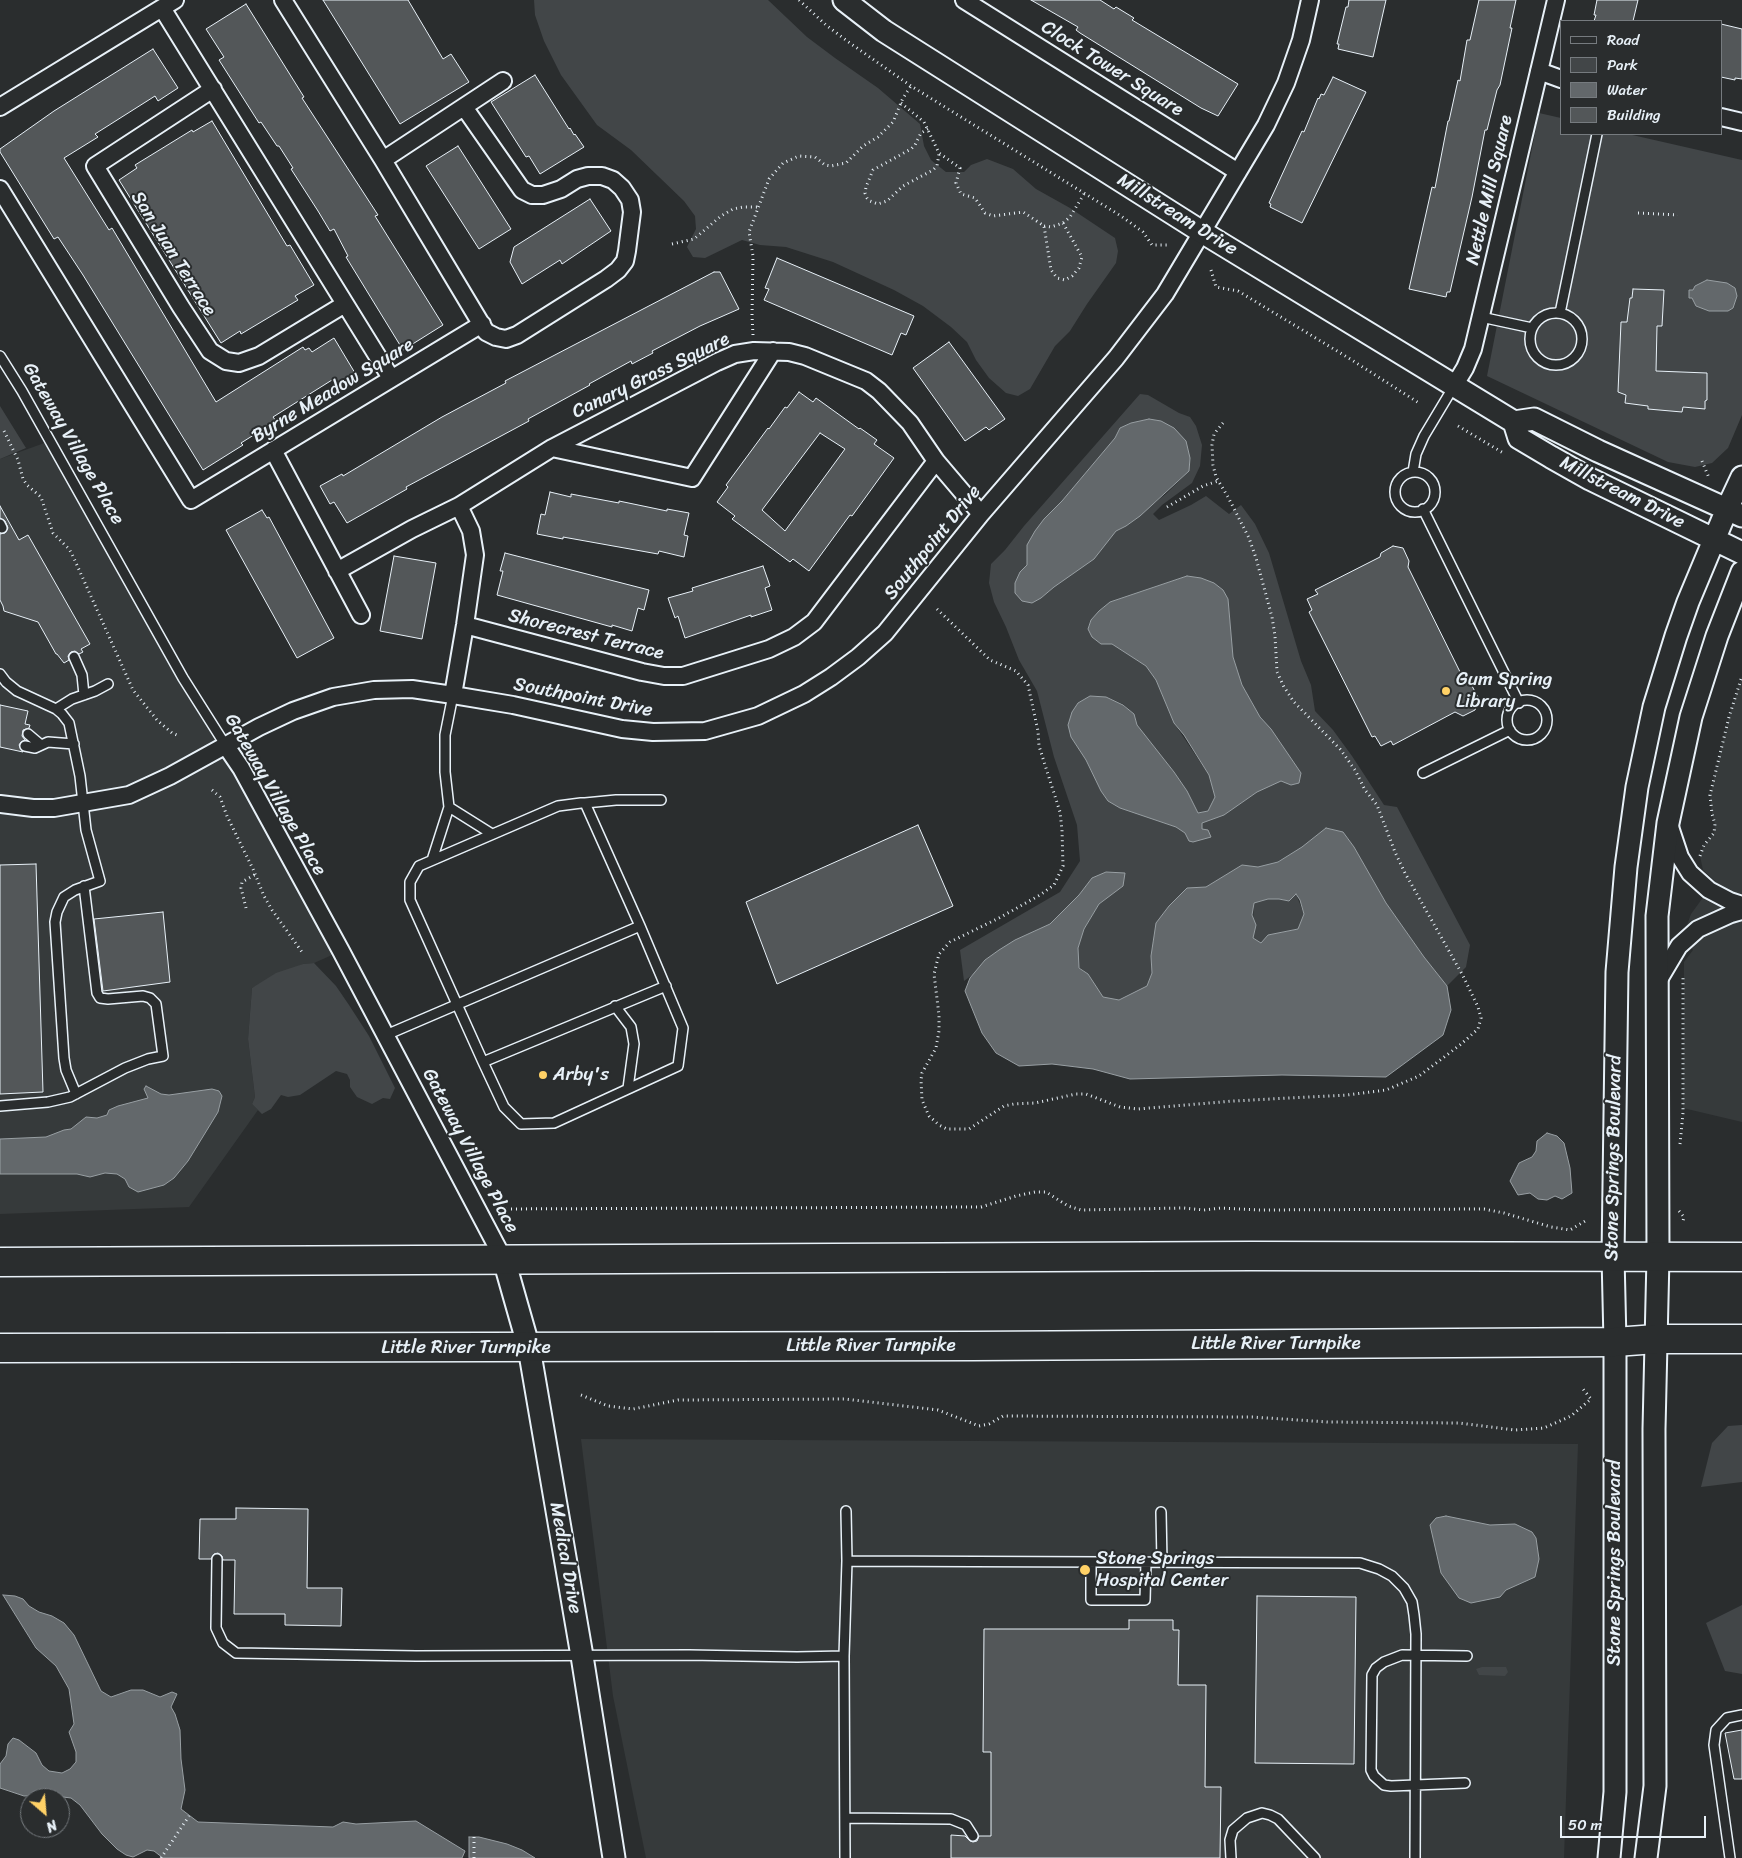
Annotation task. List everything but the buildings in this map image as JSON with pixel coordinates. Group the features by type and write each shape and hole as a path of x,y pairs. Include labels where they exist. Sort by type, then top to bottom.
{"highway":[{"path":"0,1262 1742,1257"},
{"name":"Little River Turnpike","path":"0,1348 529,1348 1615,1342 1656,1339 1742,1339"}],"street":[{"path":"283,0 383,160 486,332 506,339 518,334 606,280 618,270 625,261 630,238 632,212 630,200 622,188 613,180 602,176 588,176 543,195 532,195 522,190 464,107"},
{"name":"Millstream Drive","path":"844,0 884,31 1202,232 1514,422 1534,419 1598,452 1734,512"},
{"name":"Clock Tower Square","path":"964,0 1238,172"},
{"name":"Southpoint Drive","path":"0,804 33,808 54,808 129,795 293,711 333,697 356,692 391,688 453,695 513,705 622,729 653,732 705,730 758,716 804,694 858,657 885,633 981,514 1116,358 1165,294 1266,125 1286,83 1301,40 1310,0"},
{"name":"Nettle Mill Square","path":"1454,386 1466,368 1473,349 1556,0"},
{"path":"0,107 169,4 213,89 391,378"},
{"path":"1539,71 1560,79"},
{"path":"383,160 503,81"},
{"name":"San Juan Terrace","path":"213,89 95,166 181,307 210,352 226,361 238,363 259,356 345,304"},
{"path":"1722,117 1742,122"},
{"name":"Byrne Meadow Square","path":"0,189 192,500 482,324"},
{"name":"Canary Grass Square","path":"337,571 459,506 552,448 717,362 735,354 754,351 789,352 805,356 866,382 891,402 910,423 936,461 981,514"},
{"path":"552,448 692,478 773,351"},
{"name":"Millstream Drive","path":"1514,422 1519,438 1551,457 1590,479 1742,553"},
{"path":"273,450 361,615"},
{"name":"Shorecrest Terrace","path":"465,625 642,672 664,676 683,676 769,649 794,637 814,622 936,461"},
{"name":"Stone Springs Boulevard","path":"1609,1858 1615,1792 1615,1342 1613,1256 1617,972 1629,841 1637,787 1654,707 1676,636 1714,539 1734,512 1742,478"},
{"path":"453,695 475,555 471,530 459,506"},
{"name":"Stone Springs Boulevard","path":"1646,1858 1655,1786 1654,1429 1658,1257 1657,916 1668,823 1690,717 1717,636 1742,572"},
{"name":"Gateway Village Place","path":"226,746 250,786 386,1035 504,1260"},
{"path":"1668,823 1680,857 1690,873 1709,890 1742,905"},
{"path":"1658,983 1679,946 1698,929 1742,911"},
{"name":"Medical Drive","path":"504,1260 529,1348 582,1656 614,1858"}],"lane":[{"path":"1560,313 1597,135"},
{"path":"1560,313 1574,320 1582,334 1579,350 1575,357 1568,361 1553,364 1538,358 1530,344 1532,328 1544,316 1560,313"},
{"path":"1481,317 1532,328"},
{"name":"Gateway Village Place","path":"0,356 22,391 183,678 226,746"},
{"path":"1413,472 1416,454 1424,436 1454,386"},
{"path":"1413,472 1424,474 1429,478 1434,488 1432,501 1423,509 1417,511 1404,508 1395,497 1396,484 1400,478 1413,472"},
{"path":"1423,509 1518,703"},
{"path":"74,657 82,675 84,695"},
{"path":"0,674 16,691 56,709 68,723 74,744 84,804 86,830 100,881 84,886 64,897 57,912 64,1058 66,1070 76,1094"},
{"path":"56,709 72,699 108,684"},
{"path":"432,860 449,807 444,772 445,734 453,695"},
{"path":"1531,701 1542,706 1547,717 1546,727 1541,735 1530,740 1516,737 1510,730 1509,713 1518,703 1531,701"},
{"path":"1423,773 1510,730"},
{"path":"28,734 41,745"},
{"path":"25,746 35,748 48,742 74,744"},
{"path":"585,803 683,1028 678,1066 554,1123 522,1124 504,1107 483,1062 410,900 410,882 419,866 558,806 585,803 616,800 661,800"},
{"path":"449,807 492,834"},
{"path":"0,1106 48,1102 70,1097 124,1068 162,1056 156,1004 150,998 143,996 108,999 100,998 97,993 84,886"},
{"path":"386,1035 640,926"},
{"path":"483,1062 666,986"},
{"path":"615,1006 631,1027 634,1044 628,1088"},
{"path":"845,1858 844,1656 847,1561 846,1511"},
{"path":"1161,1512 1162,1562"},
{"path":"216,1559 216,1628 223,1644 236,1653 416,1656 844,1656"},
{"path":"847,1561 1360,1563 1379,1569 1392,1576 1404,1588 1412,1602 1414,1615 1416,1656 1415,1858"},
{"path":"1090,1562 1091,1600 1145,1600 1146,1562"},
{"path":"1465,1783 1399,1787 1384,1785 1370,1770 1372,1675 1376,1668 1393,1657 1402,1655 1467,1656"},
{"path":"1730,1858 1714,1744 1716,1730 1726,1718 1742,1716"},
{"path":"1231,1858 1230,1840 1233,1830 1246,1818 1262,1813 1278,1819 1315,1858"},
{"path":"846,1818 951,1819 966,1825 973,1836"}],"path":[{"path":"799,0 847,42 911,86 1143,232 1152,245 1167,245"},
{"path":"754,351 752,316 753,256 749,232 769,179 783,163 799,156 815,157 826,165 839,166 846,163 863,146 878,137 893,122 911,86"},
{"path":"901,104 920,117 939,153 960,168 956,183 961,194 975,198 985,213 993,216 1023,212 1044,226 1051,226 1063,223 1070,216 1084,194"},
{"path":"928,129 921,133 911,149 873,170 865,193 867,198 870,202 878,204 887,201 903,186 933,170 937,166 939,153"},
{"path":"672,244 694,239 721,216 733,209 759,207"},
{"path":"1638,213 1678,215"},
{"path":"1044,226 1051,270 1057,278 1065,280 1080,268 1082,257 1063,223"},
{"path":"1211,270 1216,287 1238,291 1419,403"},
{"path":"937,609 990,660 1016,671 1028,685 1038,731 1039,746 1060,812 1063,866 1054,885 1040,895 950,942 939,954 934,974 939,1031 936,1048 922,1072 921,1080 922,1100 929,1116 939,1125 947,1128 970,1129 1004,1106 1035,1103 1076,1094 1086,1094 1120,1107 1138,1109 1233,1101 1347,1096 1386,1090 1420,1076 1440,1062 1478,1029 1481,1018 1478,1007 1462,974 1394,852 1376,805 1365,790 1355,770 1340,749 1299,708 1284,688 1276,672 1275,636 1272,617 1256,558 1249,538 1228,496 1218,481 1213,465 1212,445 1214,434 1223,423"},
{"path":"4,432 18,460 27,485 41,497 54,533 72,554 133,690 157,720 172,733 179,736"},
{"path":"1702,461 1709,478"},
{"path":"1167,507 1203,486 1218,481"},
{"path":"212,790 220,797 226,816 256,874 264,896 302,952"},
{"path":"246,908 241,888 242,882 256,874"},
{"path":"479,1210 981,1207 1026,1194 1046,1192 1068,1206 1081,1210 1183,1208 1204,1210 1221,1208 1484,1209 1551,1227 1570,1230 1587,1220"},
{"path":"581,1395 608,1406 633,1409 678,1400 845,1399 938,1410 979,1426 989,1424 1002,1416 1242,1417 1328,1422 1459,1423 1515,1430 1544,1428 1571,1416 1591,1399 1583,1388"},
{"path":"161,1857 189,1816"},
{"path":"474,1835 474,1858"}],"shaded area":[{"path":"50,441 341,951 314,963 303,964 252,988 248,1039 255,1097 252,1104 258,1110 189,1207 0,1214 0,459"},
{"path":"1742,676 1742,1122 1683,1108 1684,962 1693,950 1680,933 1715,881 1703,870 1700,856 1704,845 1714,833 1715,824 1710,795 1729,717"},
{"name":"Stone Springs Hospital Center","path":"581,1439 1578,1444 1564,1858 646,1858 613,1696"}],"green space":[{"path":"534,0 768,0 807,37 878,88 920,124 924,146 931,160 946,172 964,172 971,165 987,159 1013,169 1036,189 1070,208 1115,238 1118,251 1116,263 1070,331 1055,346 1030,389 1018,396 1006,393 989,378 976,360 967,342 923,306 894,290 833,262 786,247 760,245 742,240 705,258 693,257 687,247 696,229 695,216 684,201 631,150 597,125 561,75 544,41 535,15"},
{"path":"1539,113 1560,118 1560,135 1632,135 1742,160 1742,415 1728,448 1712,463 1695,467 1668,462 1487,376"},
{"path":"1140,394 1148,395 1179,413 1190,417 1196,426 1202,445 1200,466 1192,483 1153,514 1159,520 1206,496 1229,514 1241,505 1255,524 1269,553 1301,661 1311,685 1315,711 1333,730 1384,805 1397,807 1470,945 1466,967 1447,986 1386,903 1354,847 1343,832 1326,828 1302,847 1278,862 1258,867 1242,865 1206,887 1187,889 1169,906 1156,923 1151,956 1152,973 1147,986 1134,994 1119,1000 1103,997 1088,974 1079,967 1078,948 1084,929 1099,904 1123,886 1092,878 1079,895 1050,924 1015,940 985,960 975,973 964,981 960,950 1060,892 1080,861 1077,825 1054,757 1037,691 1019,660 994,602 989,583 991,564","holes":["1149,419 1161,421 1190,458 1189,471 1167,493 1126,526 1116,531 1106,542 1041,598 1020,572 1028,565 1044,519 1062,501 1115,438 1120,428 1131,423","1187,576 1228,599 1233,657 1242,685 1260,717 1271,729 1301,773 1291,785 1281,780 1257,792 1224,815 1202,823 1202,829 1189,841 1185,833 1176,827 1120,808 1108,801 1071,737 1068,725 1072,712 1078,703 1090,696 1106,697 1123,704 1134,714 1137,725 1174,772 1187,791 1198,813 1208,811 1215,797 1209,775 1174,723 1156,680 1146,666 1112,644 1101,644 1092,637 1088,628 1091,620 1110,602"]},
{"path":"0,406 26,448 0,459"},
{"path":"1296,894 1304,914 1298,929 1283,932 1261,943 1252,938 1254,903 1268,899 1289,901"},
{"path":"314,963 336,986 349,1005 369,1036 395,1088 390,1099 383,1098 372,1104 357,1097 350,1087 350,1080 347,1074 336,1071 300,1095 288,1097 281,1095 271,1109 262,1114 252,1104 255,1097 248,1039 252,988 276,973 303,964"},
{"path":"1742,1425 1742,1482 1701,1487 1712,1443 1728,1426"},
{"path":"1742,1605 1742,1674 1725,1671 1706,1623"},
{"path":"1482,1667 1506,1667 1508,1672 1505,1676 1479,1675 1476,1669"}],"water":[{"path":"1707,280 1727,283 1735,288 1737,296 1733,308 1728,311 1709,311 1696,306 1692,298 1689,298 1689,290 1693,290 1695,286"},
{"path":"1149,419 1161,421 1174,428 1186,441 1190,458 1189,471 1140,516 1116,531 1094,559 1041,598 1032,603 1022,601 1015,593 1015,583 1020,572 1027,565 1027,545 1035,531 1115,438 1120,428 1131,423"},
{"path":"1187,576 1201,578 1214,583 1223,590 1228,599 1233,657 1242,685 1260,717 1271,729 1301,773 1299,783 1291,785 1281,781 1257,792 1224,815 1202,823 1202,829 1208,830 1211,837 1193,842 1189,841 1185,833 1176,827 1120,808 1108,801 1071,737 1068,725 1072,712 1078,703 1090,696 1106,697 1123,705 1134,714 1137,725 1174,772 1187,791 1198,813 1208,811 1215,797 1209,775 1184,735 1174,723 1156,680 1146,666 1112,644 1101,644 1092,637 1088,629 1091,620 1110,602"},
{"path":"1326,828 1343,832 1354,847 1386,903 1447,986 1451,1010 1443,1035 1386,1077 1282,1075 1130,1079 1093,1069 1052,1064 1019,1066 996,1053 982,1033 965,991 970,978 985,960 999,950 1015,940 1050,924 1079,895 1092,878 1106,872 1125,873 1123,886 1099,904 1084,929 1078,948 1079,968 1088,974 1103,997 1119,1000 1147,986 1152,973 1151,956 1156,923 1169,906 1187,888 1206,887 1242,865 1258,867 1278,862 1302,847","holes":["1296,894 1304,914 1298,929 1268,935 1261,943 1253,938 1256,925 1252,915 1254,903 1268,899 1289,901"]},
{"path":"146,1086 161,1094 169,1095 212,1089 219,1091 222,1096 218,1112 188,1161 174,1178 164,1185 138,1192 129,1187 125,1179 117,1174 105,1173 90,1177 77,1174 0,1174 0,1139 46,1137 71,1129 86,1117 97,1118 107,1115 109,1110 118,1106 148,1098 144,1089"},
{"path":"1547,1133 1557,1136 1564,1143 1570,1168 1572,1193 1562,1199 1555,1196 1547,1200 1538,1199 1530,1193 1518,1195 1510,1181 1519,1163 1532,1157 1536,1151 1537,1141"},
{"path":"1446,1516 1490,1525 1515,1524 1532,1532 1536,1538 1539,1559 1535,1577 1506,1590 1500,1597 1471,1603 1459,1598 1441,1573 1430,1525 1436,1518"},
{"path":"3,1595 23,1599 29,1606 39,1612 52,1616 64,1623 74,1635 101,1691 111,1697 131,1690 143,1690 160,1697 172,1692 177,1694 171,1707 180,1730 185,1790 181,1809 198,1822 333,1827 343,1822 356,1824 416,1821 465,1851 462,1858 163,1858 154,1851 147,1850 133,1857 126,1855 102,1834 80,1805 70,1798 70,1788 20,1788 20,1795 0,1788 0,1764 6,1756 8,1744 13,1738 19,1740 36,1753 42,1765 49,1771 62,1773 70,1769 76,1762 76,1752 69,1732 74,1724 69,1689 56,1666 36,1648"},
{"path":"469,1837 479,1837 507,1844 535,1858 469,1858"}],"place":[{"name":"Gum Spring Library","path":"1446,691"},
{"name":"Arby's","path":"543,1075"},
{"name":"Stone Springs Hospital Center","path":"1085,1570"}]}
